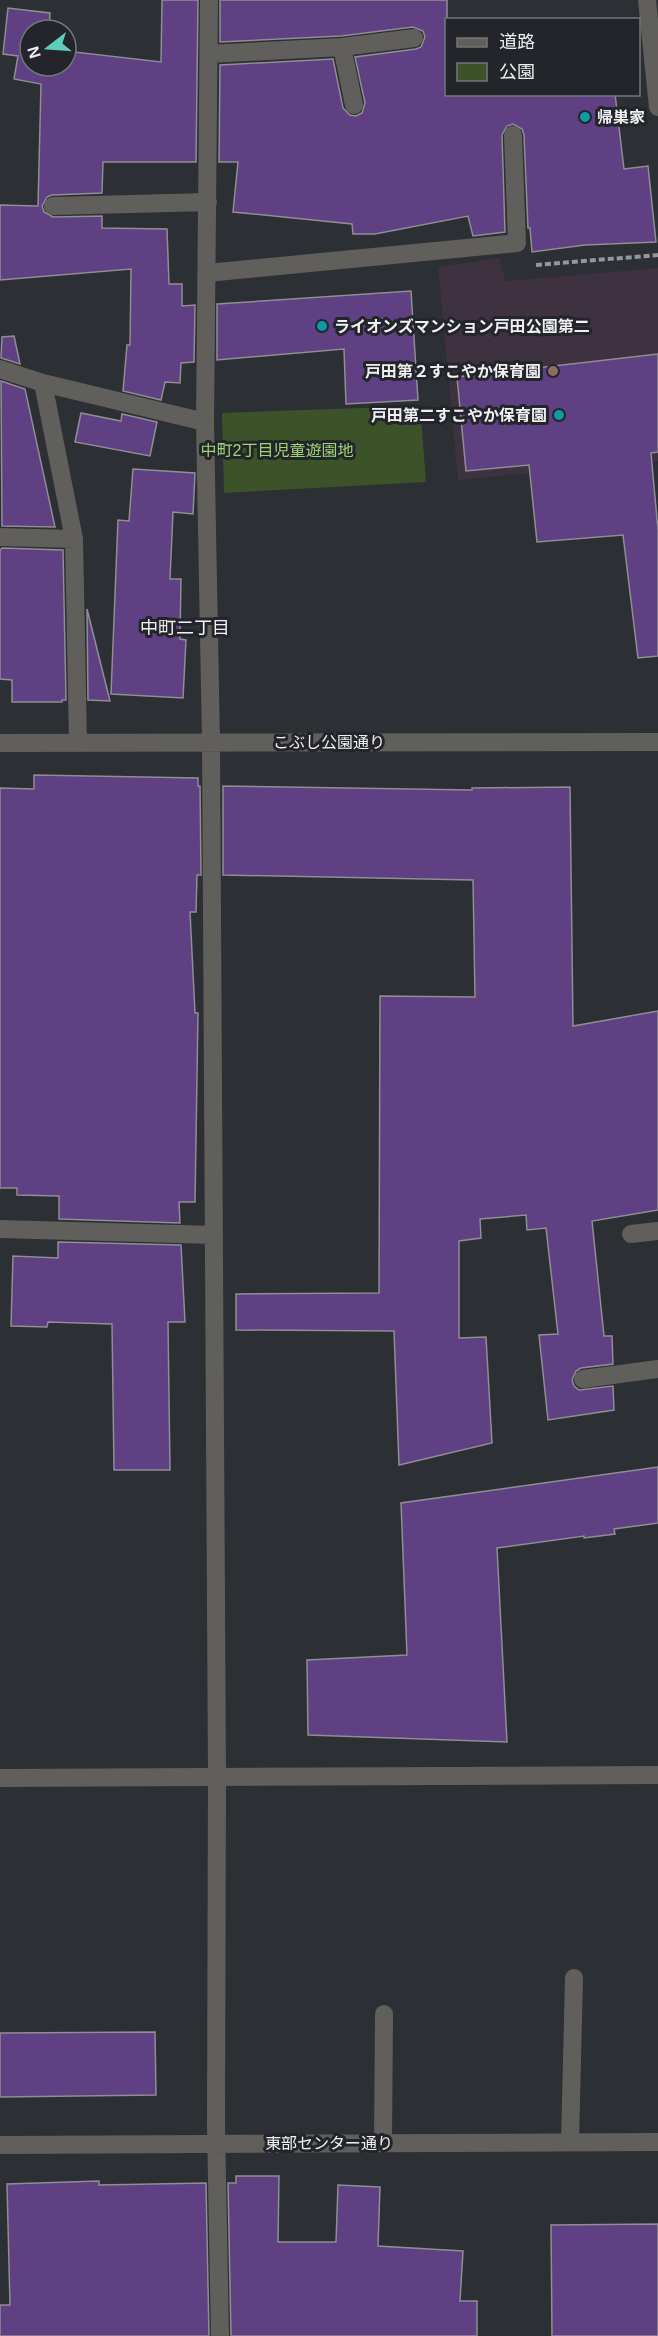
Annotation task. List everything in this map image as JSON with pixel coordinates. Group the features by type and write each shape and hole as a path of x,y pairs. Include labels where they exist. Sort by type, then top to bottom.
{"street":[{"path":"209,0 205,422 211,742 217,1776 216,2135 220,2336"},
{"path":"647,0 658,107"},
{"path":"209,54 342,47 414,39"},
{"path":"342,47 354,105"},
{"path":"207,273 517,243 513,135"},
{"path":"53,206 208,202"},
{"path":"0,369 43,383 205,422"},
{"path":"43,383 74,539 78,742"},
{"path":"0,537 74,539"},
{"name":"こぶし公園通り","path":"0,743 658,742"},
{"path":"0,1229 213,1235"},
{"path":"631,1234 658,1231"},
{"path":"583,1379 658,1369"},
{"path":"0,1778 658,1775"},
{"path":"570,2142 574,1978"},
{"path":"383,2143 384,2014"},
{"name":"東部センター通り","path":"0,2145 216,2135 383,2143 658,2142"}],"path":[{"path":"527,266 658,255"}],"shaded area":[{"name":"戸田第２すこやか保育園","path":"500,258 505,281 658,268 658,461 458,480 438,267"}],"green space":[{"name":"中町2丁目児童遊園地","path":"420,406 426,482 224,493 222,413"}],"building":[{"path":"162,0 198,0 196,162 103,162 102,193 52,195 47,197 42,206 44,212 53,217 102,216 102,228 167,229 169,284 182,284 182,306 195,305 194,362 181,363 180,383 165,382 161,400 123,391 127,345 130,345 131,269 0,280 0,205 38,206 41,84 14,79 18,56 18,78 78,78 78,52 161,62"},
{"path":"220,0 447,0 445,96 615,96 624,169 648,166 656,242 585,245 532,252 530,228 528,228 524,135 522,129 513,124 507,126 502,135 505,232 473,236 468,216 375,234 353,234 352,224 233,212 238,162 219,162 220,65 333,59 343,108 350,115 356,116 362,113 365,103 355,57 416,49 421,47 425,37 423,31 413,27 341,36 220,42"},
{"path":"8,8 50,13 50,18 18,18 18,56 3,54"},
{"name":"ライオンズマンション戸田公園第二","path":"411,291 418,400 346,404 344,349 217,360 217,304"},
{"path":"14,336 20,364 1,358 2,337"},
{"path":"658,354 658,452 651,453 658,530 658,656 638,658 623,535 537,542 529,465 466,471 457,377"},
{"path":"1,381 25,389 55,527 2,526"},
{"path":"81,413 121,421 122,414 157,422 150,456 75,442"},
{"path":"133,469 195,473 193,514 173,512 170,579 181,579 180,639 186,640 183,698 111,694 118,520 129,521"},
{"path":"2,548 63,550 66,700 62,702 12,702 12,680 0,679 0,550"},
{"path":"87,609 110,701 88,700"},
{"path":"34,775 198,778 201,875 197,875 196,912 190,912 195,1013 198,1013 195,1202 179,1202 180,1223 59,1219 59,1196 17,1195 17,1188 0,1188 0,788 34,789"},
{"path":"223,786 472,790 472,788 570,787 573,1026 658,1011 658,1210 592,1221 604,1336 612,1336 613,1364 581,1368 576,1371 572,1380 574,1386 579,1390 613,1386 614,1410 548,1420 539,1335 558,1334 546,1228 527,1230 526,1215 480,1219 481,1238 459,1241 459,1338 486,1337 492,1443 399,1465 394,1331 236,1330 236,1294 379,1293 380,996 475,997 473,880 223,875"},
{"path":"58,1242 181,1245 185,1322 168,1322 170,1470 114,1470 112,1324 48,1322 47,1327 11,1326 13,1256 58,1258"},
{"path":"658,1467 658,1523 614,1529 615,1534 497,1548 507,1742 308,1735 307,1660 407,1655 401,1503"},
{"path":"155,2032 156,2095 0,2097 0,2033"},
{"path":"236,2176 279,2176 278,2242 336,2242 338,2185 380,2187 378,2246 463,2251 460,2301 477,2301 477,2336 231,2336 228,2183 236,2183"},
{"path":"99,2181 99,2185 206,2183 209,2336 0,2336 0,2305 10,2305 7,2184"},
{"path":"658,2224 658,2336 552,2336 551,2225"}],"place":[{"name":"帰巣家","path":"585,117"},
{"name":"ライオンズマンション戸田公園第二","path":"322,326"},
{"name":"戸田第２すこやか保育園","path":"553,371"},
{"name":"戸田第二すこやか保育園","path":"559,415"}],"district":[{"name":"中町二丁目","path":"185,628"}]}
